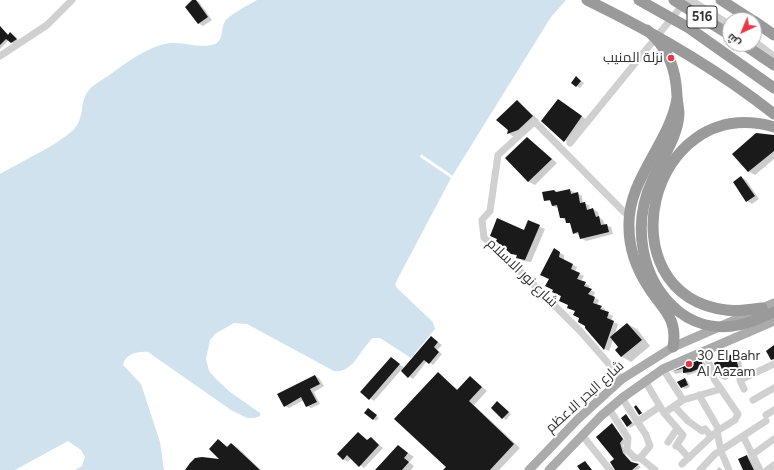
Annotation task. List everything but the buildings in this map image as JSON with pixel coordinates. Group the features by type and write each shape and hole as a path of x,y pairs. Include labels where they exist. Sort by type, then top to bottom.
{"highway":[{"path":"587,0 647,30 721,75 774,114"},
{"name":"516","path":"639,0 689,28 774,88"},
{"name":"516","path":"674,0 722,30"},
{"name":"516","path":"721,0 739,12"},
{"name":"516","path":"762,27 774,35"},
{"path":"647,30 668,55 676,76 679,112 677,127 647,192 643,205 640,231 645,258 656,283 666,298 684,316 706,326 719,327 731,327 754,320 773,321"},
{"path":"754,52 774,66"},
{"path":"673,347 674,328 671,319 648,287 641,274 631,244 629,227 631,210 648,162 672,119 677,98"},
{"path":"762,308 740,311 714,308 690,297 670,279 656,254 653,238 654,206 666,175 682,150 705,132 734,122 749,122 774,127"}],"main road":[{"name":"شارع البحر الاعظم","path":"529,470 578,419 622,379 673,347 774,303"},
{"name":"شارع البحر الاعظم","path":"548,470 609,409 663,369 773,321"}],"street":[{"path":"0,56 47,25 72,0"},
{"path":"570,143 685,2 691,0 722,20"},
{"path":"762,47 774,56"},
{"name":"شارع نور الاسلام","path":"622,379 581,332 497,248 484,238 482,220 490,211 498,155 533,123 537,124 624,212"},
{"path":"682,464 710,436 735,420 738,414 714,379 705,350"},
{"path":"744,389 740,380 774,364"},
{"path":"663,369 688,402"},
{"path":"645,381 661,410 683,434 678,447 689,458"},
{"path":"753,400 774,388"},
{"path":"637,422 661,410 688,402 699,395 721,389"},
{"path":"699,395 718,431 721,451 728,470"},
{"path":"622,398 646,435 650,447 640,458"},
{"path":"675,407 688,421 702,431 705,429 710,436"},
{"path":"609,409 628,438 627,450 635,458 640,458 653,467"},
{"path":"700,470 707,461 743,436 774,410"},
{"path":"668,442 677,429"},
{"path":"582,435 610,470"},
{"path":"743,436 760,470"},
{"path":"752,455 774,439"},
{"path":"767,470 774,465"}],"water":[{"path":"257,0 566,0 551,17 451,178 395,285 433,322 435,329 411,358 380,338 373,338 351,365 341,371 334,371 247,324 234,323 215,334 210,340 206,359 209,371 216,379 230,392 260,413 260,416 254,418 247,418 231,410 148,352 132,354 126,358 123,365 141,384 160,442 164,470 75,470 82,466 85,457 81,450 68,441 15,470 0,470 0,174 51,146 70,133 78,124 85,96 95,84 139,55 156,46 172,43 199,46 215,44 220,39 226,20"}],"pier":[{"path":"421,154 453,176 451,178 420,157"}],"place":[{"name":"نزلة المنيب","path":"671,58"},
{"name":"30 El Bahr Al Aazam","path":"689,364"}]}
